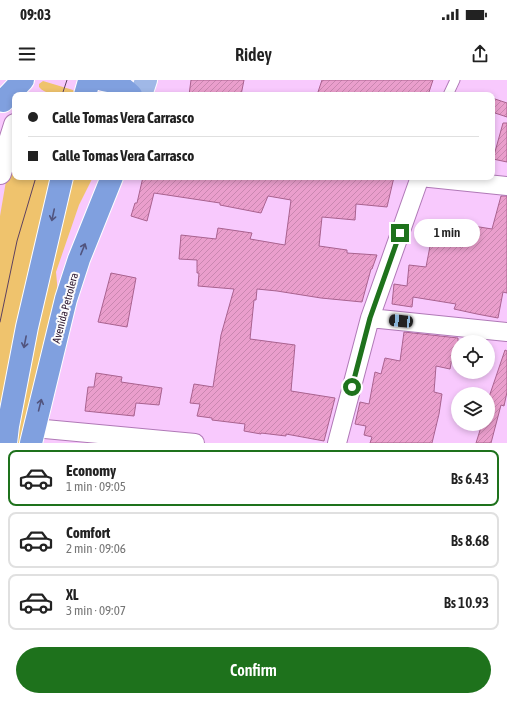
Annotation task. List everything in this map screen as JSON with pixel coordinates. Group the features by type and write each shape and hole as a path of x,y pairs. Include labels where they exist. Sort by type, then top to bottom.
{"highway":[{"path":"6,105 10,80"},
{"path":"15,92 23,80"},
{"path":"27,92 31,80"},
{"path":"92,83 109,81 129,92"},
{"path":"6,105 12,96"},
{"path":"6,443 9,420 28,327 61,180"},
{"name":"Avenida Petrolera","path":"32,435 66,299 77,266 111,180"}],"main road":[{"path":"142,92 146,80"}],"street":[{"path":"0,173 12,135"},
{"path":"336,443 370,318 419,180"},
{"path":"449,180 507,186"},
{"path":"370,318 507,332"},
{"path":"32,435 195,443"}],"lane":[{"path":"449,92 455,80"}],"shaded area":[{"path":"43,81 73,90 74,92 46,92 39,87 39,84"},
{"path":"12,159 12,180 49,180 10,365 0,429 0,216 6,181"},
{"path":"70,180 92,180 79,205 56,272 58,294 22,443 15,443 20,409"}],"building":[{"path":"191,80 244,80 242,92 189,92"},
{"path":"322,80 433,80 429,92 318,92"},
{"path":"495,99 507,103 507,117 495,113"},
{"path":"503,123 507,123 507,162 495,159 495,152"},
{"path":"142,180 393,180 387,207 356,204 355,220 322,217 319,246 347,250 347,253 377,255 371,269 362,302 257,289 256,300 254,300 250,339 295,345 291,391 335,398 324,441 286,434 286,436 244,431 245,424 212,420 212,418 197,416 200,404 190,403 194,384 213,387 221,335 234,289 198,286 199,273 197,273 197,260 179,259 181,235 216,239 218,228 252,233 250,239 285,245 291,200 268,196 261,213 220,205 220,203 154,193 147,221 131,216 135,203 137,203"},
{"path":"501,196 507,196 507,293 503,292 498,318 454,309 456,304 413,297 412,307 392,304 394,284 407,286 409,265 426,267 431,241 461,247 467,225 492,229"},
{"path":"111,273 136,278 127,327 98,322"},
{"path":"404,332 451,337 450,369 436,366 434,392 442,394 432,443 370,443 372,437 364,435 366,426 355,424 360,402 369,404 375,372 381,374 385,358 400,361"},
{"path":"505,350 507,351 507,392 504,406 501,405 495,428 495,387 492,387"},
{"path":"96,373 122,377 121,382 162,388 159,405 136,403 134,416 85,411 88,387 94,387"},
{"path":"480,431 494,431 491,443 476,443"}],"tram line":[{"path":"63,92 67,80"},
{"path":"0,322 17,241 35,180"}],"route":[{"path":"352,387 370,318 400,233"}]}
